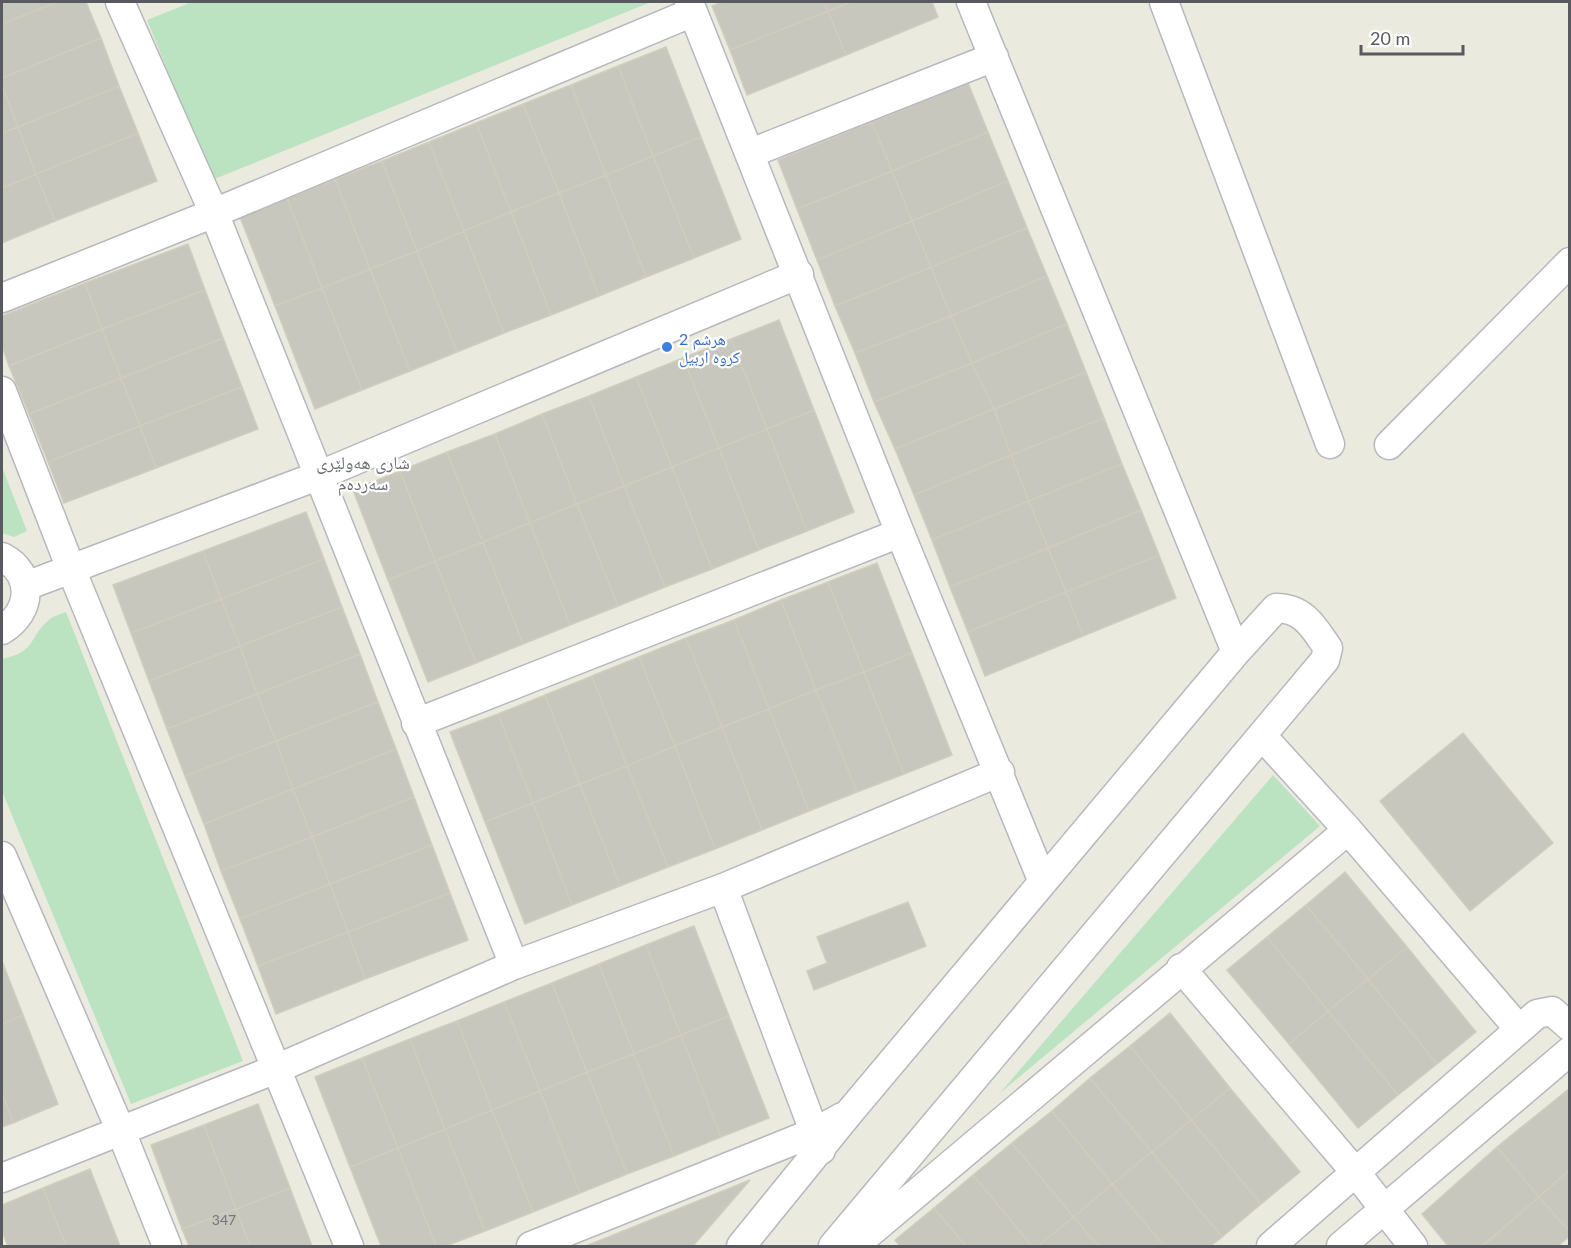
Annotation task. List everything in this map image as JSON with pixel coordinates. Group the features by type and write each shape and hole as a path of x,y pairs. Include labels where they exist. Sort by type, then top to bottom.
{"street":[{"path":"122,2 214,213 514,965"},
{"path":"971,2 1236,652"},
{"path":"1164,2 1330,444"},
{"path":"2,298 214,213 691,7 751,153 900,533 1000,772 1043,882"},
{"path":"751,153 994,57"},
{"path":"1389,445 1569,262"},
{"path":"26,586 320,475 799,274"},
{"path":"2,391 71,569 349,1246"},
{"path":"417,723 900,533"},
{"path":"2,557 12,562 26,586 26,599 22,612 14,623 2,630"},
{"path":"741,1246 818,1141 849,1113 1236,652 1276,608 1292,609 1304,616 1315,627 1328,648 1325,660 833,1246"},
{"path":"1262,736 1520,1029"},
{"path":"2,1178 276,1069 514,965 723,888 1000,772"},
{"path":"854,1246 1347,830"},
{"path":"4,867 120,1130 167,1246"},
{"path":"723,888 818,1141"},
{"path":"1181,968 1357,1174 1413,1246"},
{"path":"1271,1246 1357,1174 1537,1014 1547,1010 1557,1014 1569,1027"},
{"path":"1341,1246 1569,1051"},
{"path":"531,1246 818,1141"}],"green space":[{"path":"192,2 651,2 212,180 147,20"},
{"path":"2,467 27,531 14,537 2,533"},
{"path":"66,612 243,1061 131,1104 2,791 2,659 22,652 42,626 55,616"},
{"path":"1273,775 1320,826 1000,1093"}],"building":[{"path":"2,2 57,2 2,24"},
{"path":"57,2 86,2 101,38 2,78 2,24"},
{"path":"722,2 824,2 828,11 730,50 712,6"},
{"path":"824,2 851,2 828,11"},
{"path":"851,2 932,2 938,17 846,55 828,11"},
{"path":"828,11 846,55 747,95 730,50"},
{"path":"101,38 119,86 18,127 2,86 2,78"},
{"path":"666,47 701,137 653,156 618,66"},
{"path":"618,66 653,156 606,175 571,85"},
{"path":"968,83 988,132 892,171 872,122"},
{"path":"571,85 606,175 559,193 523,104"},
{"path":"2,86 18,127 2,133"},
{"path":"119,86 138,133 36,174 18,127"},
{"path":"523,104 559,193 511,212 476,123"},
{"path":"872,122 892,171 797,209 778,160"},
{"path":"476,123 511,212 464,231 429,142"},
{"path":"18,127 36,174 2,188 2,133"},
{"path":"988,132 1008,181 912,221 892,171"},
{"path":"138,133 157,181 55,221 36,174"},
{"path":"701,137 741,239 694,258 653,156"},
{"path":"429,142 464,231 417,251 382,161"},
{"path":"653,156 694,258 646,277 606,175"},
{"path":"382,161 417,251 370,269 335,179"},
{"path":"892,171 912,221 817,260 797,209"},
{"path":"36,174 55,221 2,243 2,188"},
{"path":"606,175 646,277 599,296 559,193"},
{"path":"335,179 370,269 322,288 287,198"},
{"path":"1008,181 1027,228 931,267 912,221"},
{"path":"559,193 599,296 551,315 511,212"},
{"path":"287,198 322,288 275,306 240,217"},
{"path":"511,212 551,315 504,333 464,231"},
{"path":"912,221 931,267 835,306 817,260"},
{"path":"1027,228 1047,276 951,316 931,267"},
{"path":"464,231 504,333 457,352 417,251"},
{"path":"188,244 205,290 102,329 85,283"},
{"path":"417,251 457,352 410,371 370,269"},
{"path":"931,267 951,316 855,353 835,306"},
{"path":"370,269 410,371 362,390 322,288"},
{"path":"1047,276 1067,324 972,363 951,316"},
{"path":"85,283 102,329 9,366 2,346 2,316"},
{"path":"322,288 362,390 315,409 275,306"},
{"path":"205,290 223,338 121,378 102,329"},
{"path":"951,316 972,363 874,402 855,353"},
{"path":"779,320 814,410 767,429 731,339"},
{"path":"1067,324 1086,372 994,409 972,363"},
{"path":"102,329 121,378 29,414 9,366"},
{"path":"223,338 242,387 140,426 121,378"},
{"path":"731,339 767,429 719,448 683,358"},
{"path":"683,358 719,448 672,467 636,377"},
{"path":"972,363 994,409 895,449 874,402"},
{"path":"1086,372 1104,418 1011,455 994,409"},
{"path":"636,377 672,467 624,486 589,396"},
{"path":"121,378 140,426 48,462 29,414"},
{"path":"242,387 258,429 156,468 140,426"},
{"path":"589,396 624,486 577,504 542,414"},
{"path":"994,409 1011,455 914,495 895,449"},
{"path":"814,410 854,512 807,531 767,429"},
{"path":"542,414 577,504 530,523 495,434"},
{"path":"1104,418 1122,464 1029,501 1011,455"},
{"path":"140,426 156,468 64,503 48,462"},
{"path":"767,429 807,531 759,550 719,448"},
{"path":"495,434 530,523 483,542 447,452"},
{"path":"719,448 759,550 712,569 672,467"},
{"path":"447,452 483,542 435,561 400,471"},
{"path":"1011,455 1029,501 932,540 914,495"},
{"path":"1122,464 1141,510 1048,548 1029,501"},
{"path":"672,467 712,569 665,587 624,486"},
{"path":"400,471 435,561 388,580 353,490"},
{"path":"624,486 665,587 618,606 577,504"},
{"path":"1029,501 1048,548 950,587 932,540"},
{"path":"577,504 618,606 570,625 530,523"},
{"path":"1141,510 1159,555 1066,592 1048,548"},
{"path":"306,512 324,559 221,599 203,551"},
{"path":"530,523 570,625 523,644 483,542"},
{"path":"483,542 523,644 476,663 435,561"},
{"path":"1048,548 1066,592 968,632 950,587"},
{"path":"203,551 221,599 131,633 113,585"},
{"path":"1159,555 1176,598 1083,636 1066,592"},
{"path":"324,559 342,607 240,646 221,599"},
{"path":"435,561 476,663 428,682 388,580"},
{"path":"877,563 912,653 864,672 828,582"},
{"path":"828,582 864,672 816,690 781,600"},
{"path":"1066,592 1083,636 985,676 968,632"},
{"path":"221,599 240,646 149,681 131,633"},
{"path":"781,600 816,690 769,709 734,620"},
{"path":"342,607 360,654 257,694 240,646"},
{"path":"734,620 769,709 722,727 686,638"},
{"path":"686,638 722,727 675,746 639,657"},
{"path":"240,646 257,694 167,729 149,681"},
{"path":"912,653 952,755 904,774 864,672"},
{"path":"360,654 378,702 276,741 257,694"},
{"path":"639,657 675,746 627,766 592,676"},
{"path":"864,672 904,774 857,792 816,690"},
{"path":"592,676 627,766 580,784 545,695"},
{"path":"816,690 857,792 809,811 769,709"},
{"path":"257,694 276,741 185,776 167,729"},
{"path":"545,695 580,784 533,803 498,714"},
{"path":"378,702 396,749 293,789 276,741"},
{"path":"769,709 809,811 762,830 722,727"},
{"path":"498,714 533,803 485,822 450,732"},
{"path":"722,727 762,830 715,849 675,746"},
{"path":"1463,733 1553,843 1470,911 1380,801"},
{"path":"276,741 293,789 204,824 185,776"},
{"path":"675,746 715,849 668,867 627,766"},
{"path":"396,749 414,797 312,837 293,789"},
{"path":"627,766 668,867 620,886 580,784"},
{"path":"580,784 620,886 572,905 533,803"},
{"path":"293,789 312,837 221,871 204,824"},
{"path":"414,797 432,845 330,884 312,837"},
{"path":"533,803 572,905 525,924 485,822"},
{"path":"312,837 330,884 240,919 221,871"},
{"path":"432,845 450,893 348,932 330,884"},
{"path":"1345,872 1407,947 1368,979 1306,905"},
{"path":"330,884 348,932 258,966 240,919"},
{"path":"450,893 468,940 365,979 348,932"},
{"path":"908,902 926,946 814,990 807,971 827,963 817,937"},
{"path":"1306,905 1368,979 1328,1011 1267,937"},
{"path":"694,926 729,1016 681,1035 646,945"},
{"path":"348,932 365,979 276,1014 258,966"},
{"path":"1267,937 1328,1011 1289,1044 1227,970"},
{"path":"646,945 681,1035 634,1054 599,964"},
{"path":"1407,947 1476,1032 1437,1064 1368,979"},
{"path":"2,961 23,1015 2,1024"},
{"path":"599,964 634,1054 587,1072 552,983"},
{"path":"1368,979 1437,1064 1398,1095 1328,1011"},
{"path":"552,983 587,1072 540,1091 504,1002"},
{"path":"504,1002 540,1091 492,1110 457,1021"},
{"path":"1328,1011 1398,1095 1358,1128 1289,1044"},
{"path":"1170,1013 1230,1088 1191,1120 1130,1046"},
{"path":"23,1015 58,1104 13,1123 2,1093 2,1024"},
{"path":"729,1016 769,1118 721,1137 681,1035"},
{"path":"457,1021 492,1110 445,1129 410,1039"},
{"path":"681,1035 721,1137 674,1156 634,1054"},
{"path":"410,1039 445,1129 398,1148 362,1058"},
{"path":"1130,1046 1191,1120 1152,1152 1090,1078"},
{"path":"634,1054 674,1156 627,1174 587,1072"},
{"path":"362,1058 398,1148 350,1167 315,1077"},
{"path":"587,1072 627,1174 580,1193 540,1091"},
{"path":"1090,1078 1152,1152 1112,1184 1052,1111"},
{"path":"1230,1088 1300,1172 1261,1204 1191,1120"},
{"path":"1570,1088 1570,1169 1539,1197 1497,1147"},
{"path":"540,1091 580,1193 533,1212 492,1110"},
{"path":"2,1093 13,1123 2,1127"},
{"path":"258,1104 290,1188 236,1209 204,1125"},
{"path":"492,1110 533,1212 485,1231 445,1129"},
{"path":"1052,1111 1112,1184 1074,1217 1012,1143"},
{"path":"1191,1120 1261,1204 1222,1237 1152,1152"},
{"path":"204,1125 236,1209 182,1229 151,1145"},
{"path":"445,1129 485,1231 446,1246 436,1246 398,1148"},
{"path":"1012,1143 1074,1217 1038,1246 1032,1246 973,1175"},
{"path":"1497,1147 1539,1197 1482,1246 1448,1246 1422,1214"},
{"path":"398,1148 436,1246 381,1246 350,1167"},
{"path":"1152,1152 1222,1237 1210,1246 1164,1246 1112,1184"},
{"path":"90,1169 120,1246 66,1246 43,1188"},
{"path":"1570,1170 1570,1232 1539,1197"},
{"path":"973,1175 1032,1246 966,1246 934,1208"},
{"path":"750,1180 693,1246 586,1246"},
{"path":"1112,1184 1164,1246 1098,1246 1074,1217"},
{"path":"43,1188 66,1246 8,1246 2,1231 2,1205"},
{"path":"290,1188 312,1246 250,1246 236,1209"},
{"path":"1539,1197 1570,1232 1570,1236 1558,1246 1483,1246"},
{"path":"934,1208 966,1246 900,1246 895,1240"},
{"path":"236,1209 250,1246 189,1246 182,1229"},
{"path":"1074,1217 1098,1246 1038,1246"}],"place":[{"name":"هرشم 2 كروه اربيل","path":"667,347"}],"district":[{"name":"شاری هه‌ولێری سه‌رده‌م","path":"363,472"}]}
